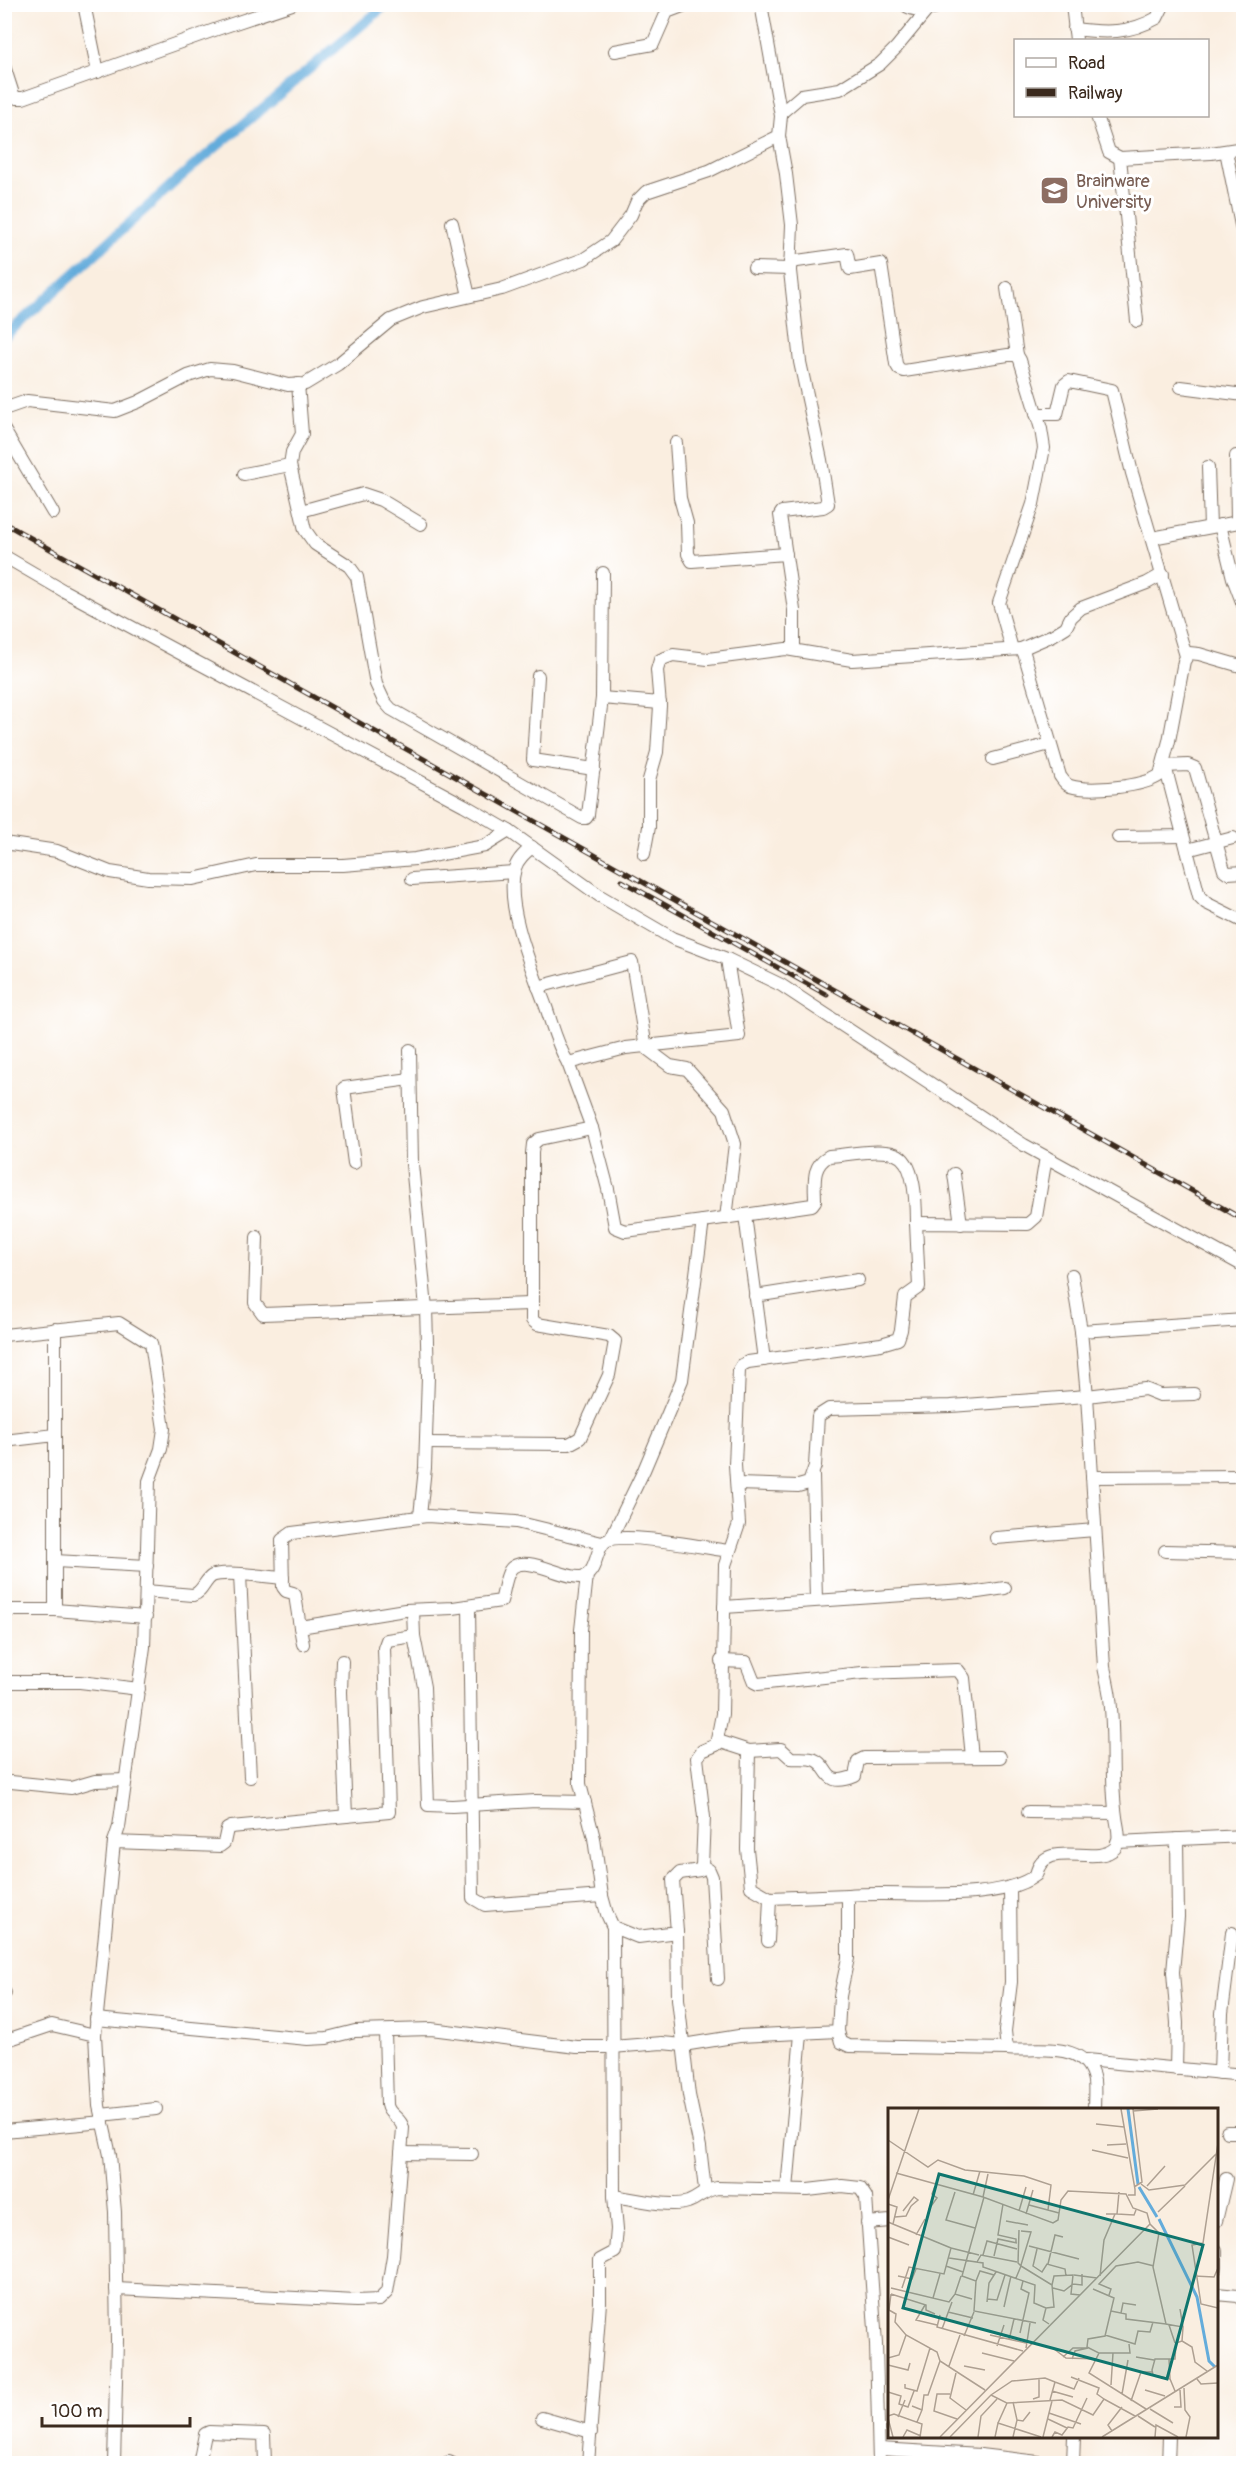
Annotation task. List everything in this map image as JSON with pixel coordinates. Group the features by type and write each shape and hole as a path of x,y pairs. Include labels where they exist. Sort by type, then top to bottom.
{"street":[{"path":"84,4 98,72"},
{"path":"615,51 653,44 667,12 688,4"},
{"path":"761,4 781,113 779,136 792,225 790,265 800,362 828,504 823,507 782,512 780,515 789,569 788,584 794,610 794,649"},
{"path":"904,4 909,9 916,10 951,4"},
{"path":"1072,4 1075,35 1120,32 1154,20 1160,15 1164,4"},
{"path":"10,99 23,98 291,5"},
{"path":"781,113 802,95 840,89 880,64 929,8"},
{"path":"4,66 13,94 10,99"},
{"path":"1097,117 1109,152 1120,158 1244,148"},
{"path":"4,410 27,401 115,411 188,376 210,369 233,370 288,385 305,384 338,364 391,320 423,307 502,289 584,259 611,242 631,216 637,201 646,192 709,171 779,136"},
{"path":"1226,151 1244,240"},
{"path":"1120,158 1137,321"},
{"path":"452,223 469,296"},
{"path":"754,268 790,265 847,254 850,269 881,264 896,364 904,371 1017,355"},
{"path":"1007,288 1017,355 1044,448 1036,491 999,603 1017,649 1024,653 1050,744 1064,782 1071,786 1091,789 1145,783 1160,776 1186,656 1132,472 1112,390 1069,381 1064,385 1057,414 1036,414"},
{"path":"298,384 302,434 292,452 290,465 301,511 309,538 349,566 357,577 376,684 380,694 391,709 582,818 588,815 602,698 603,573"},
{"path":"1181,387 1244,395"},
{"path":"4,430 53,513"},
{"path":"676,443 680,498 686,520 688,554 692,561 760,558 786,554"},
{"path":"1152,538 1240,521 1236,456"},
{"path":"244,474 290,465"},
{"path":"1208,466 1215,526 1244,607"},
{"path":"301,511 363,494 381,500 421,524"},
{"path":"4,556 64,591 464,805 509,831 600,896 672,938 727,959 781,985 951,1098 1046,1157 1244,1266"},
{"path":"644,854 649,827 649,780 656,760 660,660 670,656 708,659 794,649 852,660 1017,649 1053,635 1066,627 1071,617 1081,608 1147,583 1163,574"},
{"path":"1186,656 1189,653 1198,654 1243,671"},
{"path":"538,676 533,760 594,769"},
{"path":"602,698 660,703"},
{"path":"993,759 1050,744"},
{"path":"1164,763 1199,896 1206,903 1244,922"},
{"path":"1164,763 1188,765 1195,768 1226,872 1244,872"},
{"path":"4,843 57,851 110,872 148,878 193,879 256,865 343,865 415,859 485,846 509,831"},
{"path":"1118,837 1183,836"},
{"path":"1187,850 1233,837"},
{"path":"532,847 518,861 514,872 514,900 524,949 557,1046 568,1063 592,1128 608,1189 613,1219 618,1230 726,1218 812,1205 815,1201 815,1168 821,1160 829,1156 888,1152 898,1155 909,1168 916,1196 919,1287 905,1297 898,1339 881,1344 748,1362 739,1370 735,1465 739,1524 725,1565 721,1662 723,1692 718,1741 713,1747 699,1754 697,1758 704,1817 702,1866 700,1870 680,1873 673,1880 677,1932 678,1999 705,2190"},
{"path":"412,879 514,872"},
{"path":"568,1063 626,1048 646,1048 739,1036 727,959"},
{"path":"538,987 632,962 646,1048 670,1066 687,1069 724,1110 735,1144 726,1218"},
{"path":"410,1050 412,1164 426,1308 428,1377 420,1516"},
{"path":"354,1163 344,1088 410,1080"},
{"path":"426,1443 569,1444 580,1438 609,1375 615,1341 609,1336 537,1324 532,1320 530,1304 533,1144 548,1136 592,1128"},
{"path":"916,1223 1028,1224 1033,1222 1046,1157"},
{"path":"954,1174 960,1224"},
{"path":"745,1215 764,1360"},
{"path":"588,2463 600,2302 600,2260 615,2252 618,2242 614,2196 615,2067 612,2047 614,1927 607,1914 594,1838 580,1784 581,1630 587,1575 644,1470 682,1380 702,1221"},
{"path":"257,1237 255,1303 263,1314 530,1304"},
{"path":"749,1751 748,1878 751,1887 770,1898 983,1892 1028,1881 1036,1875 1038,1866 1048,1857 1109,1852 1116,1847 1118,1842 1110,1697 1104,1667 1087,1396 1081,1331 1071,1275"},
{"path":"755,1296 858,1280"},
{"path":"1081,1331 1244,1320"},
{"path":"4,1335 119,1323 151,1343 164,1429 161,1449 149,1481 146,1617 139,1689 120,1827 114,1842 95,2035 102,2118 110,2155 115,2212 114,2463"},
{"path":"55,1329 55,1610"},
{"path":"816,1600 813,1474 818,1416 829,1409 951,1406 1087,1396 1144,1389 1160,1395 1194,1394"},
{"path":"4,1441 55,1435"},
{"path":"737,1484 806,1485 813,1474"},
{"path":"1092,1477 1244,1476"},
{"path":"303,1644 295,1595 284,1590 282,1540 287,1535 420,1516 516,1522 607,1541 628,1536 729,1551"},
{"path":"996,1538 1095,1530"},
{"path":"1165,1551 1244,1553"},
{"path":"56,1561 147,1566"},
{"path":"300,1627 365,1615 501,1601 510,1571 516,1565 530,1564 569,1576 587,1575"},
{"path":"146,1591 198,1594 213,1575 283,1578"},
{"path":"240,1575 250,1777"},
{"path":"724,1607 971,1593 1005,1588"},
{"path":"470,1606 474,1805 473,1898 484,1905 603,1896"},
{"path":"4,1610 55,1610 146,1617"},
{"path":"413,1610 414,1636 424,1687 428,1804 585,1802"},
{"path":"114,1842 220,1845 224,1843 227,1829 231,1827 389,1812 384,1648 387,1640 414,1636"},
{"path":"342,1661 346,1816"},
{"path":"721,1662 746,1662 753,1682 758,1684 862,1673 957,1670 964,1678 972,1757"},
{"path":"4,1682 80,1682 139,1689"},
{"path":"718,1741 749,1751 781,1749 791,1758 813,1759 822,1765 827,1775 833,1779 855,1776 858,1761 864,1758 1000,1757"},
{"path":"11,1782 71,1788 95,1781 126,1780"},
{"path":"1029,1812 1115,1813"},
{"path":"1118,1842 1244,1836"},
{"path":"1176,2069 1177,2023 1173,1972 1178,1917 1177,1839"},
{"path":"702,1866 710,1870 712,1877 718,1979"},
{"path":"1007,2049 1005,2031 1011,1982 1010,1887"},
{"path":"848,1895 848,1958 840,1996 838,2031 841,2042 849,2046 1070,2052 1086,2060 1244,2075"},
{"path":"768,1941 770,1898"},
{"path":"614,1927 638,1937 677,1932"},
{"path":"1220,2073 1222,2013 1232,1933"},
{"path":"96,2019 308,2039 327,2038 355,2031 431,2029 578,2047 662,2043 683,2045 739,2036 838,2031"},
{"path":"4,2041 52,2025 95,2035"},
{"path":"116,2289 356,2301 379,2300 387,2292 393,2256 402,2123 391,2115 387,2105 386,2031"},
{"path":"787,2189 801,2034"},
{"path":"1086,2060 1094,2080 1094,2108"},
{"path":"4,2131 156,2109"},
{"path":"1227,2132 1244,2132"},
{"path":"401,2153 472,2154"},
{"path":"1218,2213 1226,2179"},
{"path":"614,2196 678,2204 689,2202 705,2190 717,2188 823,2190 842,2186 860,2188 866,2197 875,2332 879,2463"},
{"path":"867,2223 888,2221"},
{"path":"1218,2294 1238,2296 1244,2300"},
{"path":"542,2418 591,2432"},
{"path":"199,2463 205,2434 209,2432 264,2434 265,2463"},
{"path":"1073,2463 1074,2438"},
{"path":"1168,2438 1168,2463"},
{"path":"880,2449 980,2459 1056,2463"}],"waterway":[{"path":"4,337 177,180 387,4"}],"railway":[{"path":"4,523 1244,1220"},
{"path":"622,881 827,995"}],"place":[{"name":"Brainware University","path":"1055,191"}]}
